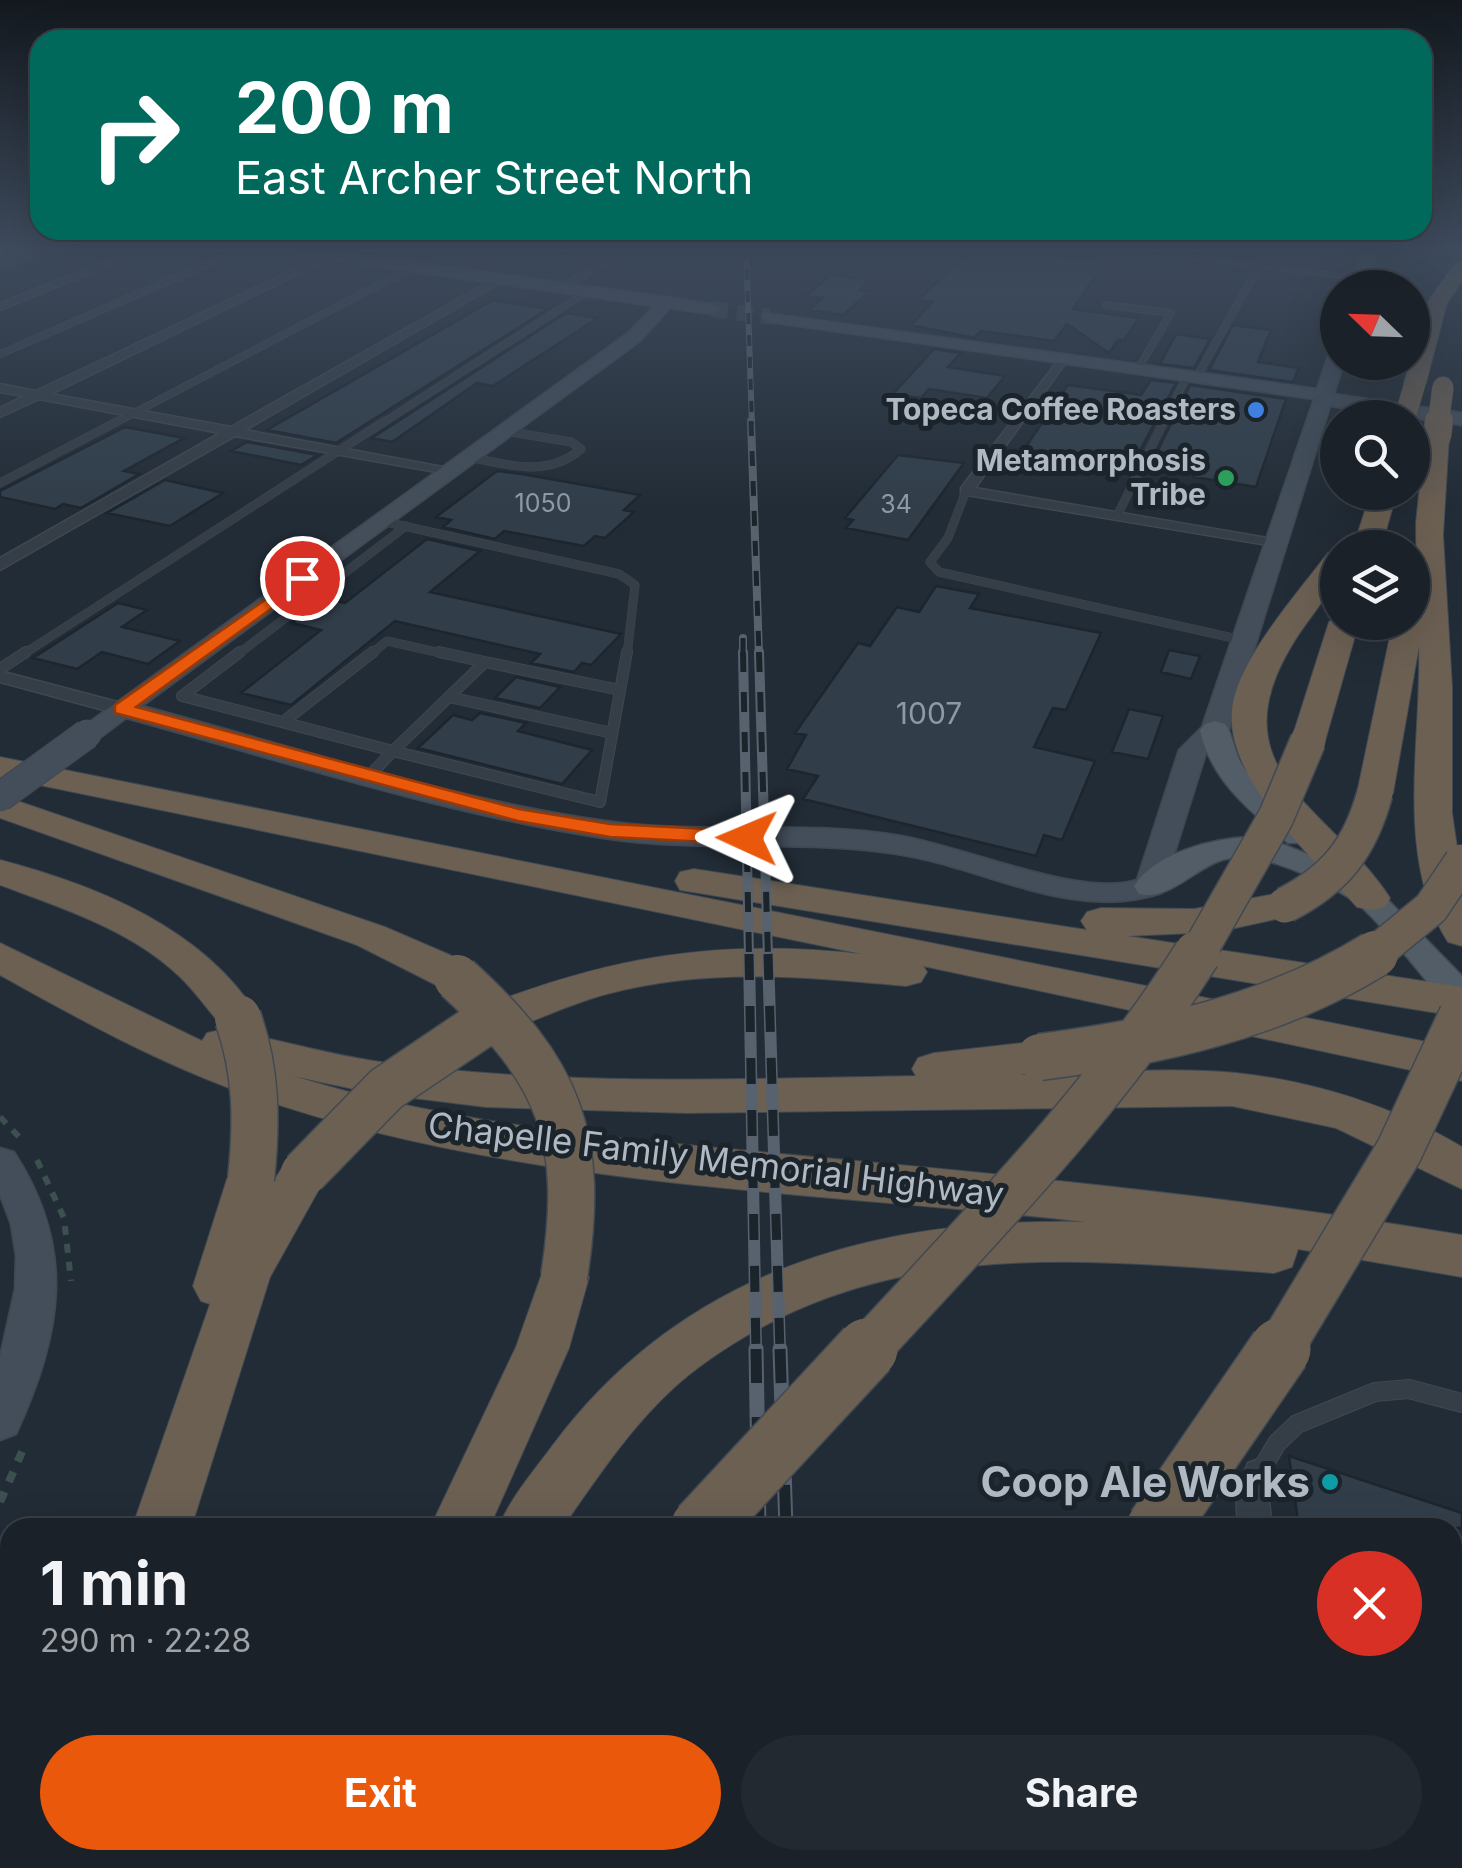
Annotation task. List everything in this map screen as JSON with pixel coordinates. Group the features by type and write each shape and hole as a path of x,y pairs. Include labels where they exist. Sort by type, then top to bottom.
{"highway":[{"path":"1410,400 1429,334"},
{"path":"1429,530 1444,377"},
{"path":"1430,555 1436,689 1436,856 1447,904 1462,934"},
{"path":"1320,580 1251,692 1248,729 1264,773 1371,898"},
{"path":"711,1518 980,1230 1109,1077 1184,975 1271,826 1308,741 1339,640"},
{"path":"603,867 808,884 1128,924 1177,924 1247,916 1285,904 1325,884 1346,863 1364,834 1405,640"},
{"path":"5,778 187,790 603,867 1462,1000"},
{"path":"5,778 1099,988 1462,1065"},
{"path":"0,806 370,936 457,978 521,1040 551,1092 572,1172 574,1204 564,1277 542,1348 464,1518"},
{"path":"687,1096 1090,1052 1171,1036 1262,1011 1306,993 1408,929 1462,862"},
{"path":"0,872 156,935 202,972 238,1018 254,1063 258,1098 251,1180 155,1518"},
{"name":"Chapelle Family Memorial Highway","path":"0,957 107,1016 230,1071 298,1094 429,1127 688,1163 1276,1226 1462,1256"},
{"path":"164,1518 245,1276 262,1240 304,1173 378,1094 420,1061 484,1023 589,983 636,971 718,960 798,961 1099,988"},
{"path":"107,1016 372,1077 486,1090 687,1096 1232,1089 1301,1100 1364,1118 1461,1169"},
{"path":"1164,1518 1356,1230 1440,1070 1462,1016"},
{"path":"533,1518 564,1469 620,1404 676,1351 770,1294 817,1274 878,1256 928,1246 1013,1242 1204,1246 1462,1274"}],"main road":[{"path":"1215,730 1217,747 1251,795 1371,898 1462,1000"},
{"path":"1151,886 1194,856 1240,846 1284,855 1371,898"}],"street":[{"path":"0,413 166,334"},
{"path":"0,566 402,334"},
{"path":"5,778 88,734 637,334"},
{"path":"893,334 1324,395 1333,400 1462,419"},
{"path":"1063,358 966,491 1274,544"},
{"path":"0,672 122,709 518,814 610,830 903,845 1103,894 1134,894 1151,886 1193,750 1215,730 1329,380"},
{"path":"0,388 448,472"},
{"path":"1324,395 1336,392 1462,409"},
{"path":"0,1163 18,1186 28,1213 37,1246 39,1289 0,1420"},
{"path":"1254,1518 1252,1492 1259,1474"}],"lane":[{"path":"0,354 46,334"},
{"path":"0,482 283,334"},
{"path":"0,672 521,334"},
{"path":"1138,368 1159,334"},
{"path":"1118,516 1217,334"},
{"path":"469,457 542,468 573,458 581,449 571,442 506,430"},
{"path":"966,491 948,538 930,562 940,572 1242,640"},
{"path":"381,521 406,526 618,574 634,586 633,620 600,802 182,696 406,526"},
{"path":"283,722 387,641 620,690"},
{"path":"370,775 485,662"},
{"path":"449,696 612,733"},
{"path":"1259,1474 1277,1443 1298,1424 1375,1392 1409,1389 1462,1403"}],"building":[{"path":"434,334 508,334 336,443 267,430"},
{"path":"533,334 573,334 493,386 477,383 392,442 372,438"},
{"path":"1004,334 1059,334 1054,341"},
{"path":"1082,334 1128,334 1109,353"},
{"path":"1176,334 1210,339 1194,368 1160,364"},
{"path":"1228,334 1269,334 1258,362 1299,368 1293,382 1209,370"},
{"path":"934,349 961,353 948,367 1005,376 987,398 929,389 921,398 893,394"},
{"path":"1151,380 1176,383 1136,458 1107,454 1098,471 1018,458 1068,385 1141,395"},
{"path":"1190,385 1286,399 1256,487 1194,477 1196,472 1183,470 1189,457 1157,452"},
{"path":"125,427 184,438 124,471 139,474 81,508 63,504 55,509 0,497 0,491"},
{"path":"247,442 318,455 301,465 231,451"},
{"path":"898,455 964,463 908,540 846,528 853,520 845,518"},
{"path":"497,471 640,495 624,510 634,512 605,538 595,536 584,546 504,531 495,539 443,527 451,520 436,517"},
{"path":"165,480 223,493 170,526 107,513"},
{"path":"427,539 480,551 430,592 621,634 591,665 582,663 574,672 531,663 540,654 395,621 291,705 241,693 321,630 292,623 323,599 345,603"},
{"path":"936,586 979,594 970,608 1101,633 1066,710 1053,708 1034,747 1095,761 1062,840 1044,835 1036,856 803,799 818,776 787,769 806,735 795,733 858,643 870,646 897,607 919,612"},
{"path":"118,603 147,610 122,627 180,641 148,664 102,652 77,669 33,658"},
{"path":"1169,650 1200,656 1191,679 1161,672"},
{"path":"516,677 560,687 540,708 495,698"},
{"path":"1129,709 1163,716 1148,759 1112,752"},
{"path":"480,713 526,723 518,731 592,750 562,784 418,748 453,715 472,720"},
{"name":"Coop Ale Works","path":"1289,1456 1462,1513 1462,1518 1298,1518"}],"railway":[{"path":"749,334 752,424"},
{"path":"751,421 759,655"},
{"path":"743,638 743,652"},
{"path":"743,652 749,957"},
{"path":"759,652 768,957"},
{"path":"749,954 756,1352"},
{"path":"768,954 780,1352"},
{"path":"756,1349 759,1518"},
{"path":"780,1349 786,1518"}],"place":[{"name":"Topeca Coffee Roasters","path":"1256,410"},
{"name":"Metamorphosis Tribe","path":"1226,478"},
{"name":"Coop Ale Works","path":"1330,1482"}],"route":[{"path":"302,578 122,709 518,814 610,830 747,838"}]}
